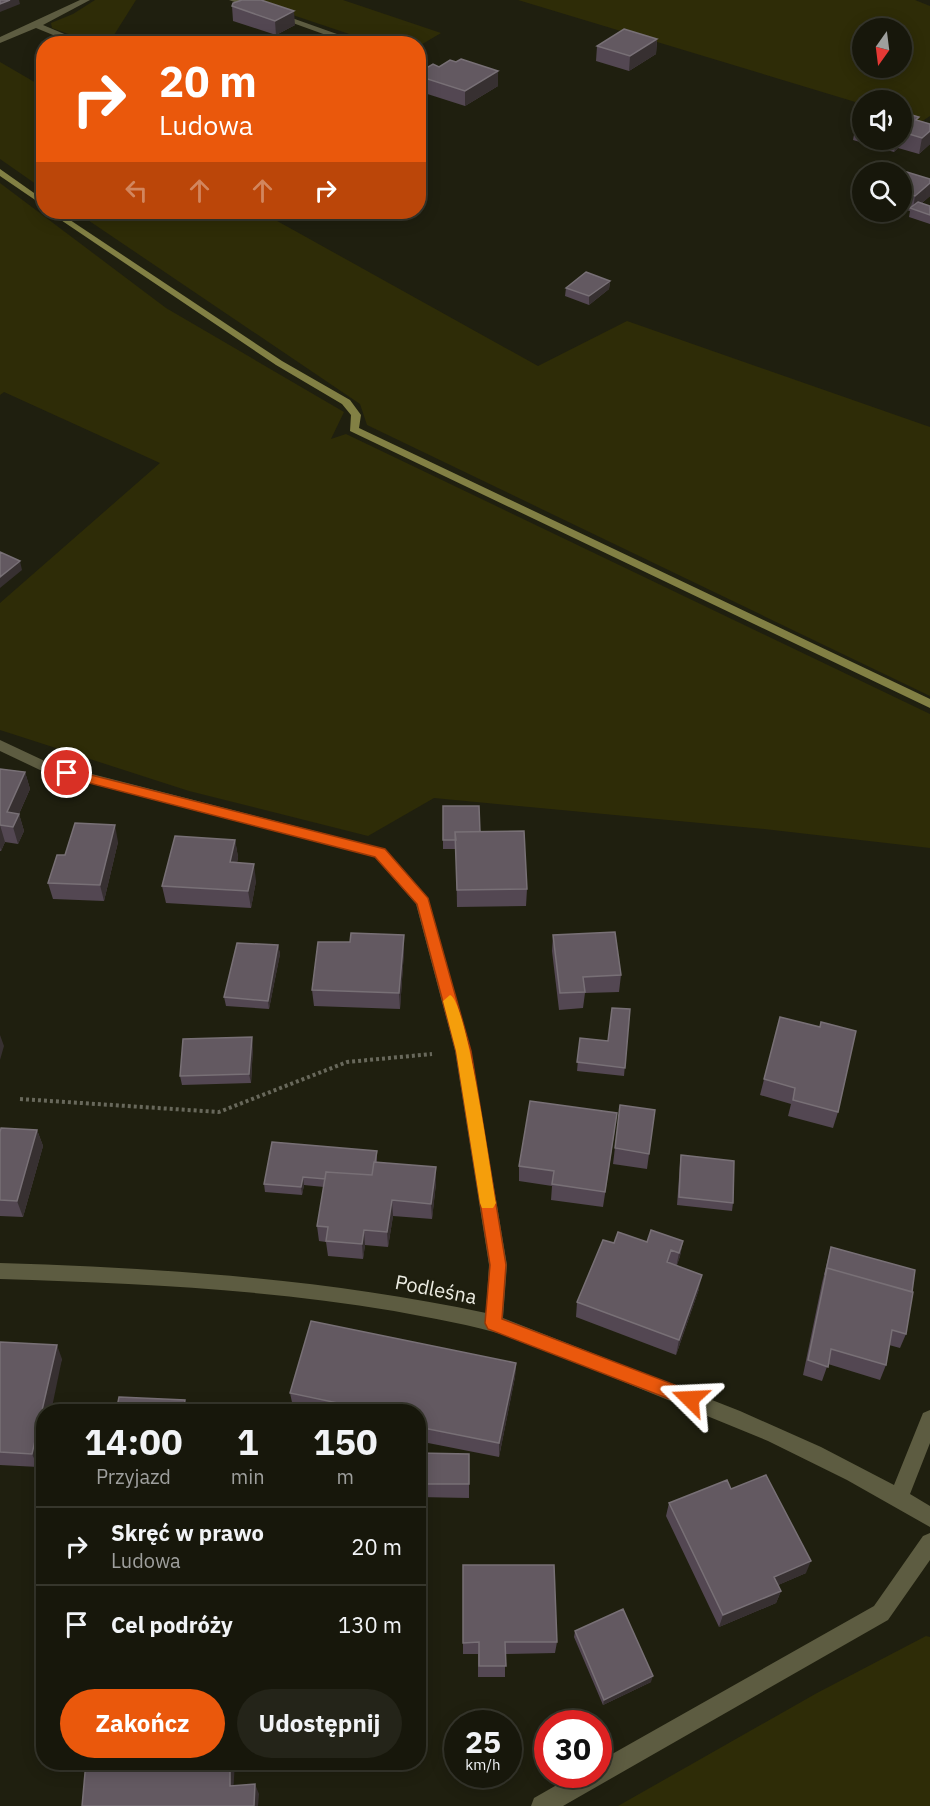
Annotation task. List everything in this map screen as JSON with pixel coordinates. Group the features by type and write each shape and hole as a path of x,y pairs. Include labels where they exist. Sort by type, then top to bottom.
{"street":[{"path":"0,40 86,0"},
{"path":"233,0 339,36"},
{"path":"36,25 64,36"},
{"path":"0,28 14,34"},
{"path":"0,745 45,767 380,853 423,902 463,1051 498,1265 494,1323"},
{"name":"Podleśna","path":"0,1271 206,1280 354,1297 494,1323 711,1407 804,1449 899,1497 930,1517"},
{"path":"899,1497 930,1419"},
{"path":"612,1766 881,1613 930,1543"},
{"path":"542,1806 574,1788"}],"path":[{"path":"20,1099 219,1112 347,1062 463,1051"}],"shaded area":[{"path":"95,0 136,0 113,36 74,36 52,28 51,23 73,14"},
{"path":"248,0 343,0 441,33 426,42 426,36 355,36"},
{"path":"518,0 915,0 930,6 930,116 921,122 912,119 912,90 852,90 852,101"},
{"path":"0,62 36,83 36,184 0,159"},
{"path":"0,183 36,210 36,219 48,219 166,308 344,412 331,439 346,434 930,714 930,848 764,829 434,798 368,836 189,791 0,730 0,603 160,463 4,392 0,395"},
{"path":"86,219 274,219 538,366 627,321 930,427 930,696 367,425 360,404"},
{"path":"926,1636 930,1637 930,1806 618,1806 817,1693"}],"building":[{"path":"242,0 261,0 294,11 275,21 232,6 233,3"},
{"path":"624,29 657,39 630,56 597,46"},
{"path":"461,59 498,71 465,91 426,79 426,68 433,64 439,67 450,60 456,62"},
{"path":"912,115 919,117 916,120 930,124 930,131 922,138 912,135"},
{"path":"912,174 930,179 930,183 915,196 912,195"},
{"path":"918,202 930,206 930,215 912,209"},
{"path":"586,272 610,281 589,296 566,288"},
{"path":"0,552 20,561 0,577"},
{"path":"0,769 25,772 7,812 19,814 13,827 0,825"},
{"path":"443,806 479,806 480,832 455,832 456,840 443,840"},
{"path":"75,823 115,825 100,885 48,883 57,855 65,855"},
{"path":"524,831 527,889 457,890 455,832"},
{"path":"175,836 235,840 230,862 254,864 248,891 162,886"},
{"path":"615,932 621,975 583,977 585,992 560,993 553,935"},
{"path":"351,933 404,935 399,993 312,990 318,942 350,942"},
{"path":"237,943 278,945 268,1001 224,997"},
{"path":"612,1008 630,1009 625,1068 577,1062 580,1038 608,1041"},
{"path":"780,1017 820,1027 821,1022 856,1031 838,1112 793,1100 795,1088 764,1079"},
{"path":"252,1037 249,1074 180,1076 183,1039"},
{"path":"530,1101 617,1113 605,1192 552,1184 554,1171 519,1166"},
{"path":"620,1105 655,1110 649,1154 615,1148"},
{"path":"1,1128 37,1130 17,1201 0,1200"},
{"path":"272,1142 377,1151 372,1175 326,1172 325,1179 303,1177 301,1187 264,1184"},
{"path":"681,1155 734,1161 733,1203 679,1197"},
{"path":"374,1162 436,1167 431,1204 392,1200 387,1232 364,1230 362,1244 326,1241 328,1227 317,1226 326,1172 372,1175"},
{"path":"651,1230 683,1241 679,1253 671,1250 667,1262 702,1275 679,1340 577,1302 603,1240 614,1243 618,1232 647,1242"},
{"path":"831,1247 915,1270 912,1292 827,1268 825,1275"},
{"path":"827,1268 913,1292 906,1334 892,1330 886,1365 831,1349 828,1367 808,1360"},
{"path":"311,1321 516,1363 499,1443 426,1429 426,1404 342,1404 290,1393"},
{"path":"0,1342 57,1345 43,1404 36,1404 36,1437 32,1454 0,1452"},
{"path":"119,1397 185,1400 184,1404 118,1404"},
{"path":"426,1453 469,1454 469,1484 426,1484"},
{"path":"766,1475 811,1561 774,1577 781,1591 723,1615 669,1503 727,1480 731,1489"},
{"path":"463,1565 554,1565 557,1642 505,1642 506,1666 479,1666 479,1642 463,1643"},
{"path":"623,1609 653,1676 604,1700 575,1631"},
{"path":"85,1770 230,1770 230,1786 255,1784 254,1806 82,1806"}],"waterway":[{"path":"0,172 36,198"},
{"path":"63,219 279,363 346,402 356,415 354,429 930,704"}],"slow traffic":[{"path":"450,1001 463,1051 488,1203"}],"route":[{"path":"67,773 380,853 423,902 463,1051 498,1265 494,1323 690,1399"}]}
